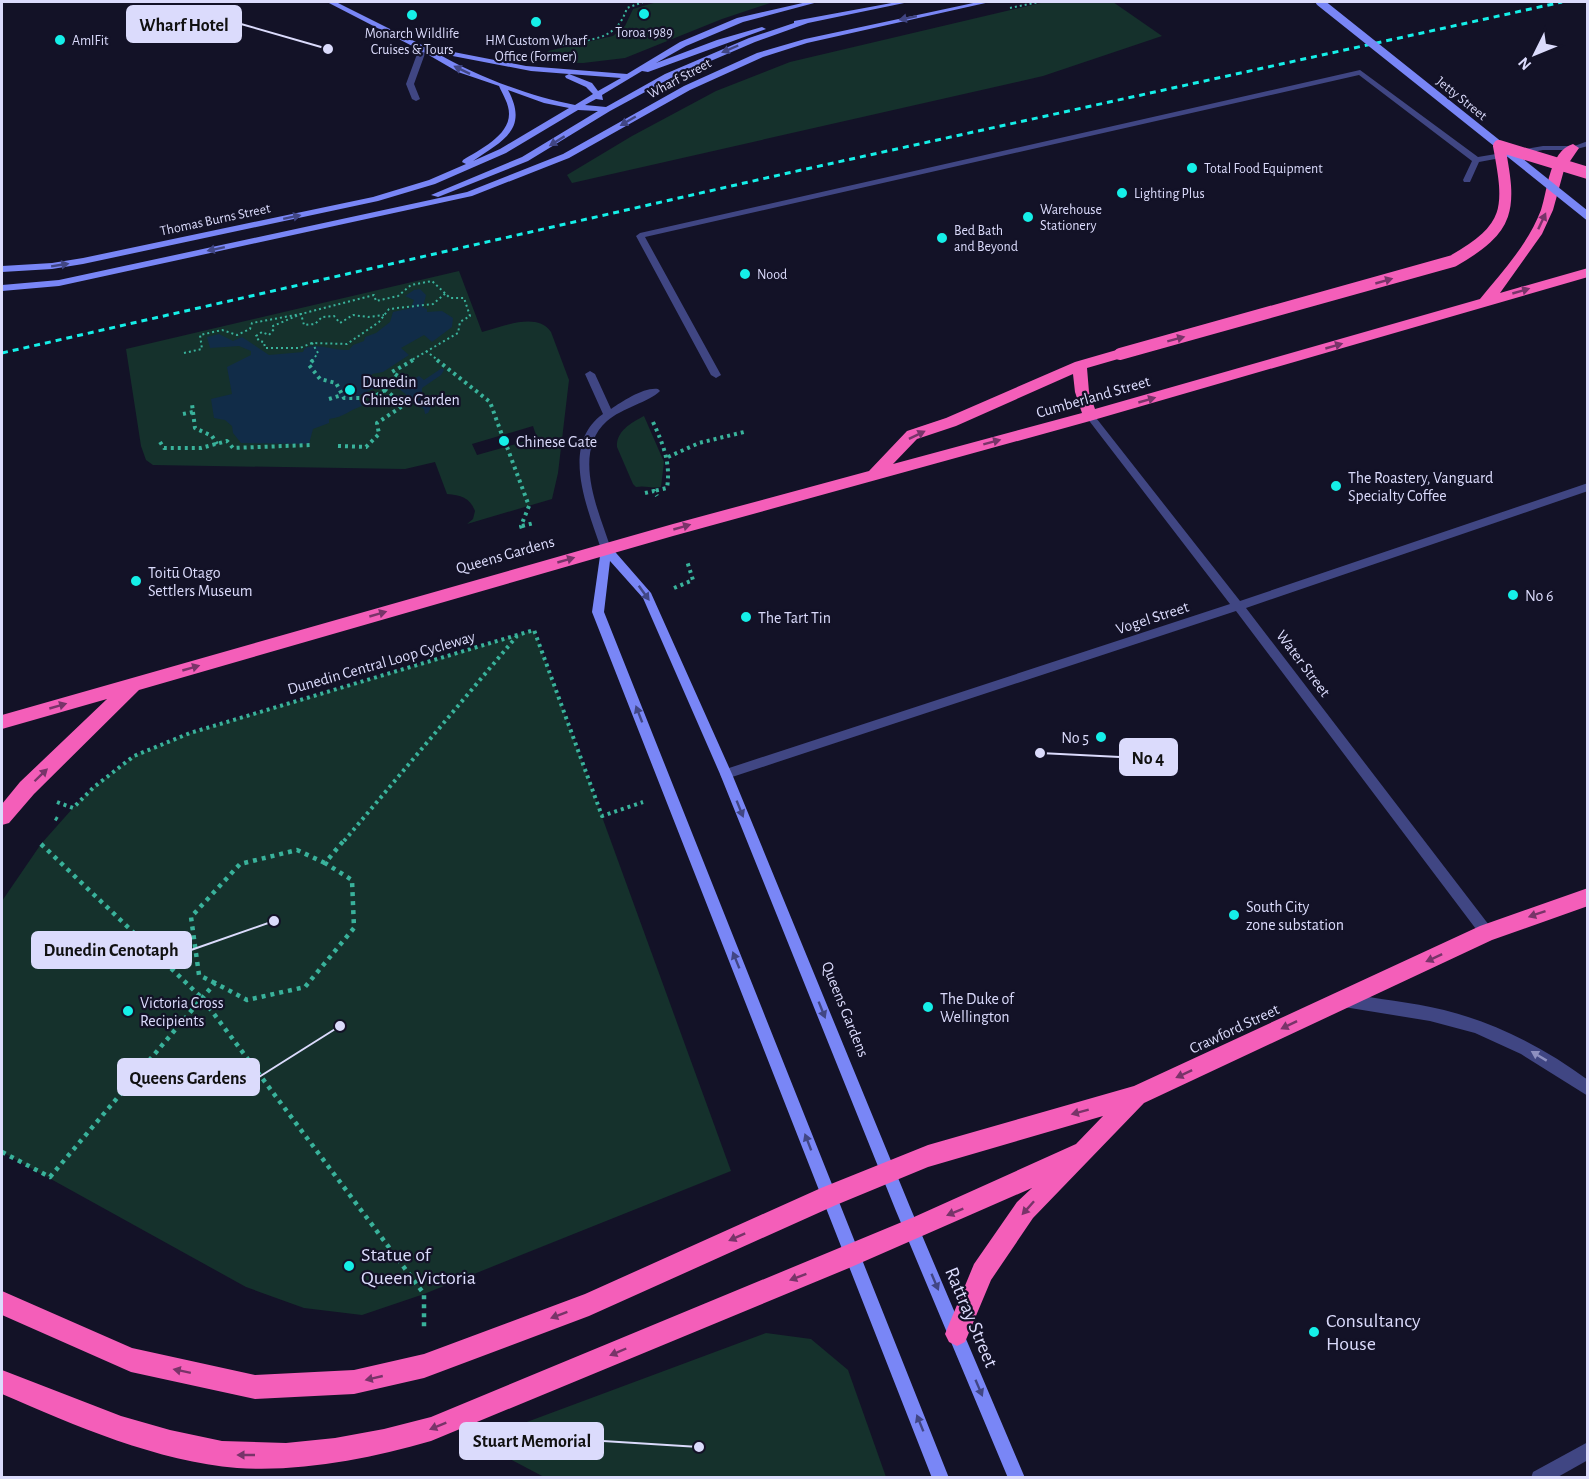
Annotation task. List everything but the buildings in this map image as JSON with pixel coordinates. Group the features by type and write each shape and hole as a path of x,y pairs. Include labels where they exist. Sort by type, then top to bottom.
{"highway":[{"path":"874,473 912,435 951,422 1080,365 1453,261 1477,248 1495,233 1503,219 1508,201 1499,146 1587,173"},
{"path":"1484,303 1504,280 1537,232 1547,210 1556,171 1562,159 1573,148"},
{"name":"Cumberland Street","path":"606,549 874,473 1090,416 1587,272"},
{"path":"1080,365 1082,392 1090,416"},
{"name":"Queens Gardens","path":"2,722 606,549"},
{"path":"2,817 27,788 135,684"},
{"name":"Crawford Street","path":"889,1172 948,1148 1136,1096 1487,933 1587,897"},
{"path":"957,1334 982,1272 1025,1210 1084,1152 1136,1096"},
{"path":"2,1382 83,1418 137,1436 236,1455 282,1455 392,1441 432,1429 853,1256 1084,1152"},
{"path":"2,1303 131,1360 255,1387 354,1382 424,1366 589,1304 829,1196 889,1172"}],"main road":[{"path":"331,2 423,48 461,70 503,87 547,102 606,109"},
{"name":"Wharf Street","path":"432,182 503,151 597,93 683,44 765,12 814,2"},
{"path":"525,68 626,76 742,34 904,2"},
{"name":"Wharf Street","path":"396,210 469,194 534,171 576,151 687,88 760,55 824,36 986,2"},
{"name":"Jetty Street","path":"1320,2 1587,216"},
{"path":"1328,2 1341,19"},
{"path":"396,210 492,174 525,159 606,109 668,76 752,40 805,22"},
{"path":"423,48 583,80 597,93 606,109"},
{"path":"432,182 470,159 507,131 513,122 515,110 503,87"},
{"name":"Thomas Burns Street","path":"2,269 52,266 83,261 354,203 432,182"},
{"name":"Thomas Burns Street","path":"2,288 69,281 396,210"},
{"path":"606,549 598,612 941,1478"},
{"name":"Queens Gardens","path":"606,549 647,596 726,774 889,1172"},
{"name":"Rattray Street","path":"889,1172 1017,1478"}],"street":[{"path":"416,99 410,84 423,48"},
{"path":"716,375 640,236 1360,72 1476,160 1543,148 1573,148 1587,153"},
{"path":"1573,148 1587,142"},
{"path":"1467,180 1476,160"},
{"path":"590,374 608,414"},
{"path":"606,549 590,497 585,455 591,431 608,414 655,391"},
{"name":"Water Street","path":"1090,416 1487,933"},
{"name":"Vogel Street","path":"726,774 1238,606 1587,487"},
{"path":"1342,1000 1456,1020 1511,1039 1569,1074 1587,1089"},
{"path":"1539,1478 1587,1450"}],"path":[{"path":"555,46 613,33 622,22 627,8 643,2"},
{"path":"184,353 202,349 200,335 222,330 237,335 250,329 252,323 301,314 374,295 376,301 398,297 411,285 432,281 450,298 464,298 470,316 460,322 458,333 392,372 401,378 372,398 344,398 336,383 320,379 309,365 318,353 312,344"},
{"path":"301,314 273,326 274,329 269,335 262,332 256,336 259,341 264,342 265,348 347,344 364,334 394,306 433,304 446,293"},
{"path":"301,314 304,325 315,324 322,317 334,316 340,323 353,315 368,317 384,315"},
{"path":"426,351 490,402 502,435"},
{"path":"338,446 366,447 379,434 376,423 404,405 385,390"},
{"path":"329,399 342,395"},
{"path":"641,396 669,457 670,474 667,488 645,493"},
{"path":"192,404 195,428 212,436 217,444"},
{"path":"183,414 193,412"},
{"path":"669,457 699,443 744,432"},
{"path":"160,442 164,448 201,448 227,441 233,448 310,445"},
{"path":"507,447 529,506 521,526 523,532"},
{"path":"654,491 657,496"},
{"path":"521,526 534,523"},
{"path":"670,589 693,580 687,561"},
{"path":"325,863 517,635 534,630 602,816"},
{"name":"Dunedin Central Loop Cycleway","path":"66,805 73,808 94,787 134,756 190,733 517,635"},
{"path":"55,818 60,821"},
{"path":"41,844 202,998 424,1294 424,1366"},
{"path":"297,850 325,863 352,880 354,928 305,987 247,1000 214,983 199,975 191,917 240,864 297,850"},
{"path":"2,1152 50,1177 214,983"}],"green space":[{"path":"657,2 773,2 722,19 625,58 583,63 541,62 548,51 613,36 625,26 633,9"},
{"path":"1045,2 1113,2 1162,36 1043,76 572,183 567,175 632,136 716,91 790,62"},
{"name":"Dunedin Chinese Garden","path":"459,271 482,332 528,321 537,322 551,332 569,380 558,473 552,499 467,524 473,519 475,511 473,507 464,498 447,494 435,462 405,469 153,465 146,460 141,446 126,349","holes":["533,426 537,438 477,455 472,444"]},
{"path":"644,416 664,462 661,487 636,487 617,447 617,441 622,432"},
{"path":"534,630 731,1171 424,1294 362,1315 304,1308 246,1287 2,1152 2,901 41,844 94,787 134,756 190,733"},
{"path":"766,1333 811,1339 848,1370 886,1477 544,1477 476,1441"}],"water":[{"path":"420,289 426,295 423,307 427,309 427,312 442,311 453,318 452,327 432,342 424,335 401,348 409,355 383,372 372,374 371,377 383,384 360,395 359,400 362,406 339,417 329,419 329,423 313,429 309,444 241,443 233,433 232,426 225,420 214,418 211,399 232,394 227,367 251,355 251,351 239,346 210,348 207,337 219,334 233,341 242,337 269,355 303,352 305,348 316,346 349,350 353,345 364,341 365,337 376,333 390,322 393,312 411,308 414,300 405,296"},
{"path":"442,368 444,370 441,375 422,388 422,395 432,405 425,414 424,409 398,388 419,376 424,380"}],"railway":[{"path":"2,353 788,173 1562,2"}],"place":[{"name":"Toroa 1989","path":"644,14"},
{"name":"Monarch Wildlife Cruises & Tours","path":"412,15"},
{"name":"HM Custom Wharf Office (Former)","path":"536,22"},
{"name":"AmIFit","path":"60,40"},
{"name":"Wharf Hotel","path":"328,49"},
{"name":"Total Food Equipment","path":"1192,168"},
{"name":"Lighting Plus","path":"1122,193"},
{"name":"Warehouse Stationery","path":"1028,217"},
{"name":"Bed Bath and Beyond","path":"942,238"},
{"name":"Nood","path":"745,274"},
{"name":"Dunedin Chinese Garden","path":"350,390"},
{"name":"Chinese Gate","path":"504,441"},
{"name":"The Roastery, Vanguard Specialty Coffee","path":"1336,486"},
{"name":"Toitū Otago Settlers Museum","path":"136,581"},
{"name":"No 6","path":"1513,595"},
{"name":"The Tart Tin","path":"746,617"},
{"name":"No 5","path":"1101,737"},
{"name":"No 4","path":"1040,753"},
{"name":"South City zone substation","path":"1234,915"},
{"name":"Dunedin Cenotaph","path":"274,921"},
{"name":"The Duke of Wellington","path":"928,1007"},
{"name":"Victoria Cross Recipients","path":"128,1011"},
{"name":"Queens Gardens","path":"340,1026"},
{"name":"Statue of Queen Victoria","path":"349,1266"},
{"name":"Consultancy House","path":"1314,1332"},
{"name":"Stuart Memorial","path":"699,1447"}]}
